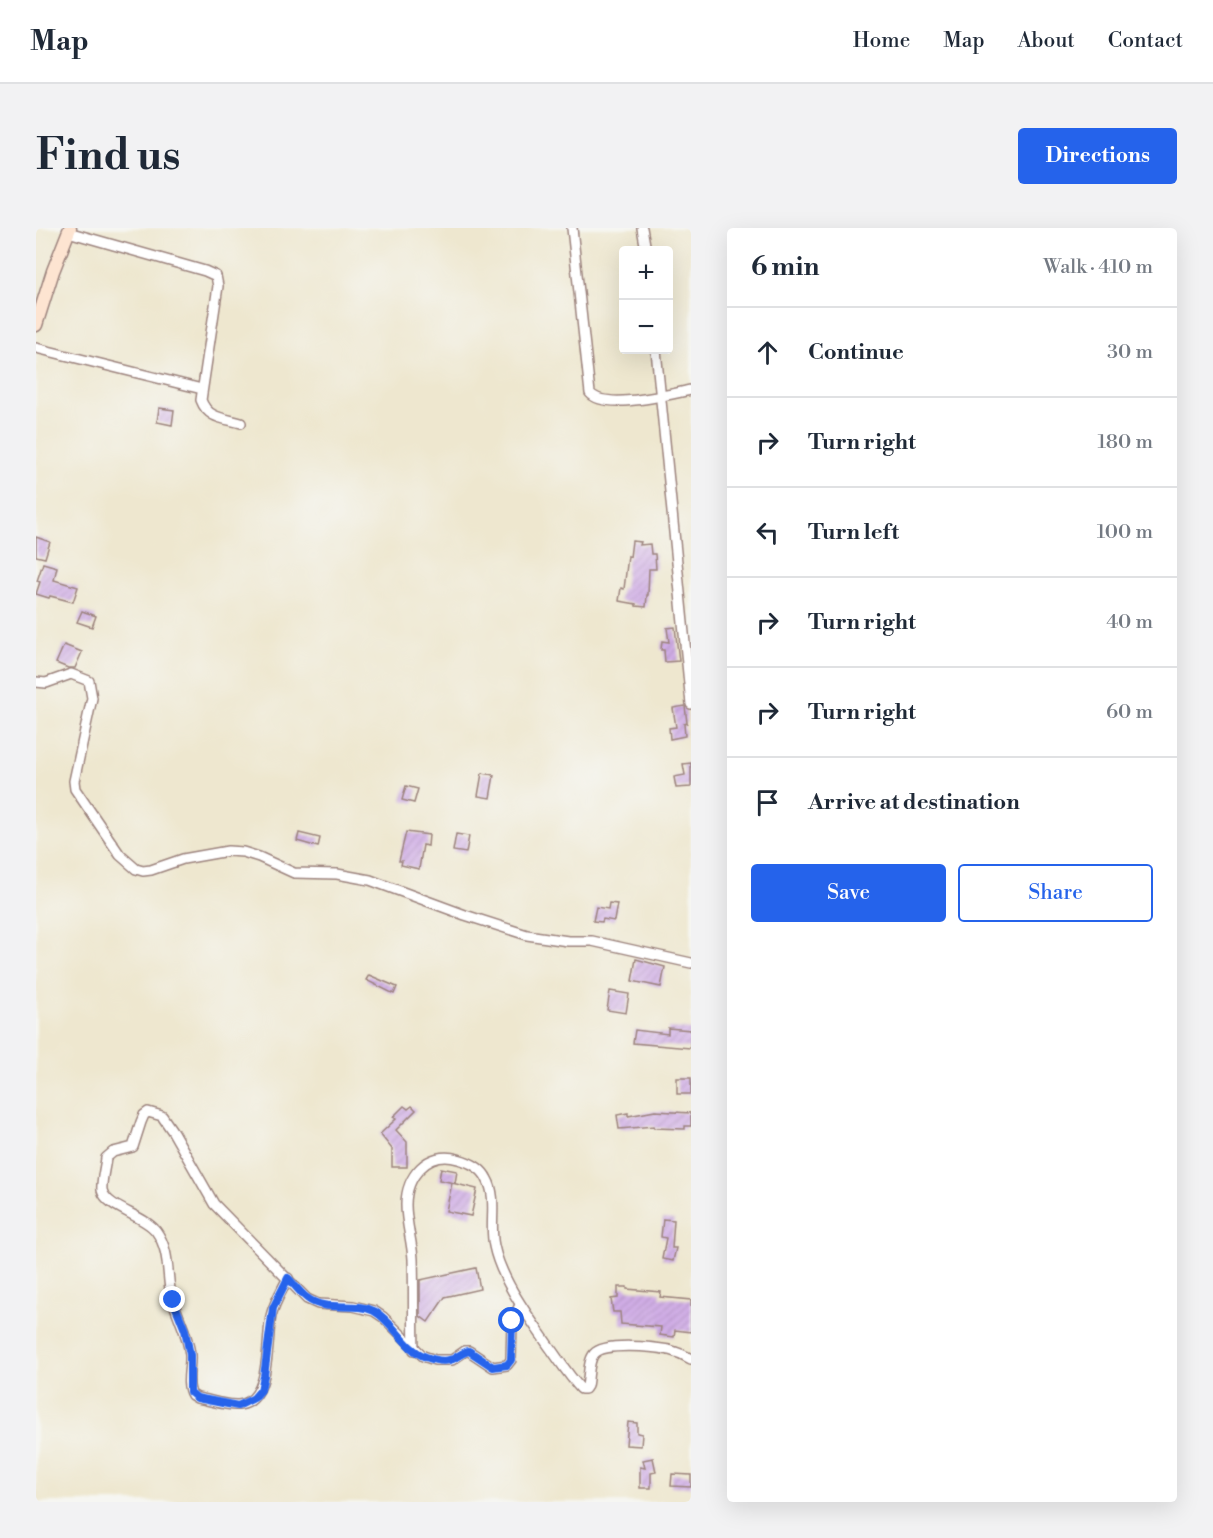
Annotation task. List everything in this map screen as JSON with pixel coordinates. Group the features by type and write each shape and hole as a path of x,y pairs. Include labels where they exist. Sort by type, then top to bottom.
{"street":[{"path":"572,228 590,393 600,400 610,402 691,390"},
{"path":"642,228 645,246"},
{"path":"36,326 69,230 216,276 218,286 201,400 205,410 210,414 241,423"},
{"path":"36,348 202,389"},
{"path":"656,354 691,704"},
{"path":"36,682 46,683 71,674 88,681 91,685 92,698 74,781 75,789 120,855 136,868 152,870 183,859 228,851 243,852 294,873 337,874 370,880 527,935 568,941 592,941 691,963"},
{"path":"288,1278 273,1308 261,1390 254,1398 238,1406 192,1395 189,1386 190,1355 185,1330 170,1289 168,1259 157,1232 145,1220 110,1202 105,1197 102,1190 106,1158 113,1152 133,1147 144,1115 148,1113 162,1116 214,1204 288,1278 307,1299 318,1304 365,1308 374,1311 423,1356 452,1360 469,1351 493,1367 507,1365 511,1360 512,1321 520,1305"},
{"path":"414,1350 413,1251 406,1204 408,1191 423,1164 433,1158 449,1156 466,1161 478,1168 487,1179 491,1194 496,1254 520,1305 562,1364 583,1389 587,1386 591,1356 603,1348 656,1348 670,1350 691,1359"}],"building":[{"path":"159,408 174,410 172,425 157,422"},
{"path":"36,537 50,542 45,558 36,556"},
{"path":"632,541 641,542 640,545 650,544 651,554 655,554 656,569 649,569 646,607 619,601 621,588 624,589"},
{"path":"43,563 57,567 54,580 78,587 73,602 36,594 40,582 37,581"},
{"path":"82,611 96,616 92,627 77,622"},
{"path":"675,627 679,661 665,662 664,650 661,650 662,641 669,642 667,628"},
{"path":"64,645 82,652 75,668 56,663"},
{"path":"685,706 687,723 684,724 685,736 670,739 669,728 676,727 673,708"},
{"path":"691,763 691,787 676,788 674,777 685,775 683,764"},
{"path":"482,773 494,775 490,798 478,796"},
{"path":"406,786 418,789 414,803 402,800"},
{"path":"406,832 429,835 428,846 423,845 419,869 401,865 402,861 399,861"},
{"path":"299,833 320,838 318,847 297,841"},
{"path":"456,834 469,836 466,853 453,851"},
{"path":"609,903 617,904 614,921 603,919 602,922 593,921 596,907 608,909"},
{"path":"636,959 665,967 661,987 632,981"},
{"path":"369,975 397,987 394,994 366,980"},
{"path":"610,991 629,994 626,1013 607,1010"},
{"path":"668,1028 691,1030 690,1048 633,1043 635,1030 668,1034"},
{"path":"677,1078 691,1078 691,1094 677,1094"},
{"path":"404,1106 408,1109 412,1106 416,1110 396,1130 407,1142 407,1167 392,1167 392,1149 380,1134 396,1119 393,1117"},
{"path":"655,1111 691,1113 691,1126 685,1126 685,1129 654,1128 654,1126 619,1129 617,1115 628,1113 628,1116"},
{"path":"441,1168 457,1171 455,1183 439,1180"},
{"path":"452,1183 477,1189 471,1216 446,1211"},
{"path":"663,1219 674,1220 672,1248 676,1248 673,1261 662,1259 666,1238 661,1237"},
{"path":"476,1268 480,1289 445,1297 428,1322 420,1316 420,1280"},
{"path":"618,1287 661,1292 660,1297 691,1300 691,1332 675,1330 674,1337 660,1335 661,1327 621,1324 620,1312 613,1312 611,1299 618,1298"},
{"path":"628,1422 637,1423 637,1433 642,1434 641,1446 626,1445"},
{"path":"653,1458 656,1472 651,1473 651,1488 640,1488 640,1467 645,1468 643,1460"},
{"path":"672,1474 691,1475 691,1487 671,1486"}],"route":[{"path":"173,1300 185,1330 190,1355 190,1392 197,1398 238,1406 254,1398 261,1390 273,1308 288,1278 307,1299 318,1304 353,1306 374,1311 383,1317 414,1350 423,1356 435,1359 452,1360 465,1351 469,1351 493,1367 507,1365 511,1360 512,1321"}]}
